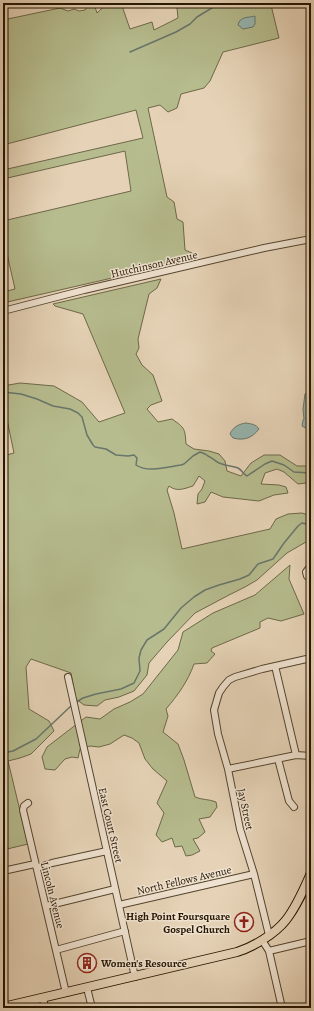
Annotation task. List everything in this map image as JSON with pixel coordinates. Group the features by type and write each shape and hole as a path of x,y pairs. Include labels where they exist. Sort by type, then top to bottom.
{"main road":[{"path":"3,1007 248,949 276,930 285,921 300,898 311,873"}],"street":[{"name":"Hutchinson Avenue","path":"3,311 84,290 264,248 311,239"},
{"path":"311,567 307,570 306,574 309,578 311,578"},
{"path":"296,755 275,666 311,658"},
{"name":"Jay Street","path":"275,666 256,670 230,680 219,693 214,715 228,769 240,829 254,874 265,937 282,1008"},
{"name":"East Court Street","path":"68,677 135,976"},
{"path":"228,769 296,755 311,756"},
{"path":"278,759 289,801 294,808"},
{"name":"Lincoln Avenue","path":"28,803 24,806 23,810 66,993"},
{"path":"3,871 52,863 107,851"},
{"name":"North Fellows Avenue","path":"119,905 254,874"},
{"path":"46,906 115,889"},
{"path":"56,950 125,931"},
{"path":"269,951 311,941"},
{"path":"87,988 92,1008"},
{"path":"43,998 45,1008"}],"green space":[{"path":"90,3 94,4 97,13 108,5 113,3 121,3 130,29 152,22 154,30 178,18 177,8 187,3 274,3 271,5 279,38 223,52 210,81 204,88 181,94 177,108 168,112 160,105 148,108 167,197 174,202 177,219 183,222 185,250 192,253 195,259 3,303 3,292 15,289 3,236 3,221 131,191 125,151 3,179 3,170 143,138 136,110 3,145 3,20 60,8 68,11 74,9 79,11 85,10"},
{"path":"161,279 157,288 149,294 138,339 139,348 136,354 142,365 153,375 162,401 151,405 147,409 158,422 172,419 184,429 186,444 194,449 219,454 225,461 227,471 241,476 251,463 264,455 280,455 297,466 311,465 311,479 306,483 298,484 284,472 277,469 265,473 261,484 286,487 288,493 274,495 259,501 223,497 211,492 205,502 197,504 198,494 205,481 199,476 193,486 177,489 169,486 167,490 182,549 270,529 276,519 288,514 302,513 311,516 311,539 287,553 257,580 195,613 149,663 147,675 134,691 119,697 105,700 97,706 84,705 76,699 71,673 31,659 26,667 29,709 49,721 54,731 31,754 8,761 28,844 3,850 3,456 14,453 6,415 3,414 3,386 20,383 54,386 82,402 99,422 125,413 83,314 55,306 53,304"},
{"path":"290,565 289,579 304,614 281,621 268,618 260,622 260,628 212,648 211,651 215,654 207,663 194,664 182,688 166,709 168,716 163,732 178,744 195,797 216,802 217,807 210,817 199,819 205,832 198,838 193,839 200,851 186,856 182,846 175,847 172,838 162,842 156,835 164,813 157,803 167,781 153,769 145,759 139,743 132,738 124,735 110,744 99,747 90,746 80,749 78,758 72,757 65,759 55,770 45,769 42,757 47,747 86,717 100,719 114,709 143,694 178,650 183,632 213,613 255,595"}],"water":[{"path":"255,16 255,24 253,27 243,29 238,25 242,19"},
{"path":"311,385 311,431 302,426 304,419 303,409 305,394"},
{"path":"246,423 255,425 259,429 254,435 248,438 233,438 230,434 233,429"}],"waterway":[{"path":"130,52 176,32 220,3"},
{"path":"3,392 21,394 53,406 70,409 78,413 82,417 87,435 95,447 106,449 116,455 134,455 137,458 136,465 146,469 158,469 181,465 200,452 220,463 238,468 247,476 272,461 284,465 294,472 311,473"},
{"path":"75,703 83,698 121,689 134,683 140,671 139,658 141,650 147,640 164,629 181,608 205,590 249,575 258,564 273,559 298,526 302,523 311,525"},
{"path":"3,753 13,751 36,739 72,705"}],"place":[{"name":"High Point Foursquare Gospel Church","path":"244,922"},
{"name":"Women's Resource","path":"87,963"}]}
